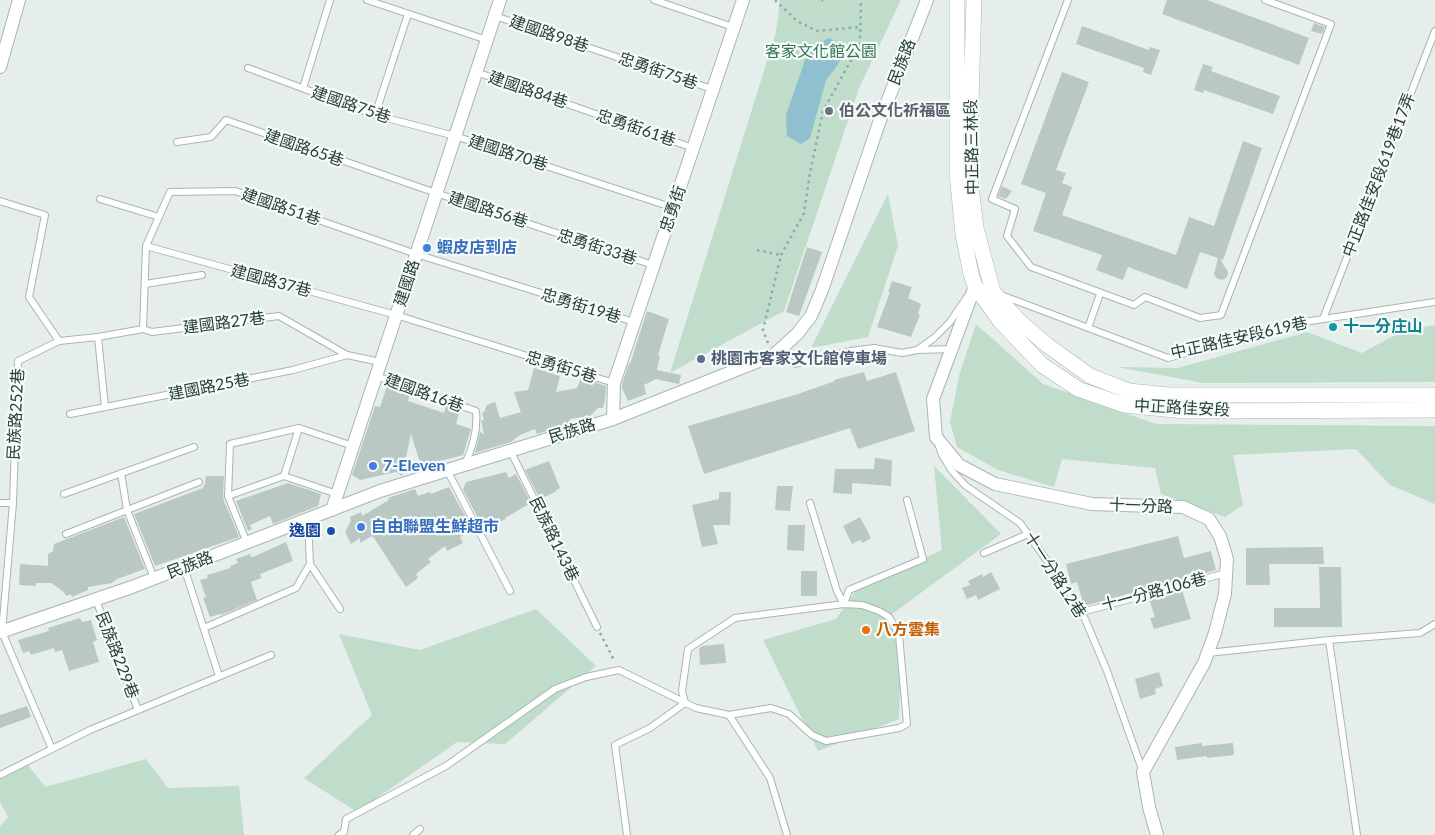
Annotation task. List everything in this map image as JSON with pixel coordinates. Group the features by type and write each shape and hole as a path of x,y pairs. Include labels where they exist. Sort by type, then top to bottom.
{"main road":[{"name":"中正路三林段","path":"957,0 957,174 963,234 975,286"},
{"name":"中正路三林段","path":"974,0 969,172 976,228 993,292"},
{"name":"中正路佳安段","path":"975,286 1000,321 1042,365 1078,389 1124,406 1185,411 1435,410"},
{"name":"中正路佳安段","path":"993,292 1019,321 1047,345 1090,376 1129,391 1168,395 1435,395"}],"street":[{"path":"0,66 19,0"},
{"name":"建國路","path":"332,510 500,0"},
{"name":"忠勇街","path":"613,419 614,383 743,0"},
{"name":"民族路","path":"1,632 96,600 380,491 613,419 774,356 797,334 811,316 879,123 927,0"},
{"path":"936,437 933,399 975,286"},
{"name":"十一分路","path":"936,437 959,465 995,484 1092,504 1183,507 1210,519 1220,536 1228,559 1225,594 1215,634 1204,663 1143,772"},
{"path":"1143,772 1149,807 1158,835"}],"lane":[{"path":"303,88 330,0"},
{"path":"367,0 487,40"},
{"path":"654,0 733,27"},
{"path":"1068,0 992,199 1015,209 1007,236 1031,267 1134,306 1145,297 1200,318 1221,315 1331,24 1265,0"},
{"path":"375,115 408,14"},
{"name":"建國路98巷","path":"495,16 604,53"},
{"name":"中正路佳安段619巷17弄","path":"1323,319 1435,31"},
{"name":"忠勇街75巷","path":"604,53 712,89"},
{"name":"建國路75巷","path":"248,68 375,115 455,136"},
{"name":"建國路84巷","path":"476,72 579,108"},
{"name":"忠勇街61巷","path":"579,108 694,148"},
{"name":"建國路65巷","path":"177,142 211,137 226,120 436,193"},
{"name":"建國路70巷","path":"455,136 674,208"},
{"name":"建國路51巷","path":"146,246 170,192 234,191 416,254"},
{"name":"建國路56巷","path":"436,193 540,228"},
{"path":"100,200 159,217"},
{"path":"0,201 45,215 29,297 58,341"},
{"name":"忠勇街33巷","path":"540,228 654,266"},
{"path":"143,329 146,246"},
{"name":"建國路37巷","path":"146,246 396,315 508,350"},
{"name":"忠勇街19巷","path":"416,254 634,322"},
{"path":"145,284 202,274"},
{"path":"917,350 934,338 950,322 975,286"},
{"name":"中正路佳安段619巷","path":"975,286 1168,358 1291,324 1435,302"},
{"path":"1088,328 1100,294"},
{"name":"建國路27巷","path":"58,341 98,337 143,329 152,332 279,316 346,355 380,362"},
{"path":"98,337 105,407"},
{"name":"民族路252巷","path":"1,632 13,503 18,361 58,341"},
{"path":"774,356 794,364 874,348 902,353 917,350 953,349"},
{"name":"忠勇街5巷","path":"508,350 614,383"},
{"name":"建國路25巷","path":"70,414 294,370 346,355"},
{"name":"建國路16巷","path":"376,376 476,411 478,425 470,454 465,464"},
{"path":"247,543 228,496 230,444 300,428 353,446"},
{"path":"284,476 300,428"},
{"name":"十一分路12巷","path":"936,437 942,455 952,471 966,486 1020,522 1054,568 1082,612 1107,671 1143,772"},
{"path":"64,494 194,446"},
{"name":"民族路143巷","path":"510,450 597,627"},
{"path":"447,470 510,591"},
{"path":"120,473 127,510 154,578"},
{"path":"228,496 284,476 337,494"},
{"path":"66,534 199,482"},
{"path":"844,604 849,590 923,559 907,500"},
{"path":"0,502 13,503"},
{"path":"810,503 837,591 844,604"},
{"path":"308,519 310,564 340,609"},
{"path":"984,554 1028,534"},
{"path":"204,628 296,588 310,564"},
{"path":"184,567 219,676"},
{"name":"十一分路106巷","path":"1082,612 1226,573"},
{"name":"民族路229巷","path":"96,600 138,710"},
{"path":"339,835 344,832 346,819 446,766 555,689 586,677 619,670 685,703 696,708 729,715 771,708 788,714 812,736 826,741 899,728 907,724 899,636 888,617 879,611 862,605 844,604 735,618 688,649 682,691 685,703"},
{"path":"1208,653 1420,633 1435,624"},
{"path":"1,632 52,749"},
{"path":"1330,640 1357,835"},
{"path":"0,776 90,730 271,655"},
{"path":"627,835 615,744 650,728 685,703"},
{"path":"729,715 770,778 787,835"},
{"path":"412,835 420,829"}],"path":[{"path":"775,0 797,21 817,31 860,27"},
{"path":"774,356 763,330 781,255 804,213 810,174 824,111 860,44 860,0"},
{"path":"757,250 781,255"},
{"path":"597,627 619,670"}],"green space":[{"name":"客家文化館公園","path":"780,0 901,0 859,88 784,311 670,373 776,32"},
{"path":"888,194 898,246 868,337 811,348"},
{"path":"976,324 1043,384 1156,424 1435,426 1435,504 1390,485 1356,449 1233,455 1243,505 1225,517 1161,494 1155,468 1062,459 1054,487 998,470 957,447 950,422 959,376"},
{"path":"1435,325 1435,382 1203,383 1117,367 1178,368 1307,332 1362,353 1404,330"},
{"path":"934,466 1001,534 888,617 901,641 899,719 818,751 763,640 836,619 857,589 942,550"},
{"path":"536,609 596,666 505,744 457,742 357,812 304,778 372,715 339,634 420,650"},
{"path":"146,759 168,788 239,786 244,835 0,835 0,826 8,817 0,802 0,771 28,765 45,787"}],"water":[{"path":"829,38 841,45 843,55 826,80 810,138 801,144 787,136 786,115 809,49"}],"building":[{"path":"1167,0 1207,0 1309,38 1299,65 1162,14"},
{"path":"1314,23 1325,27 1322,34 1311,31"},
{"path":"1082,26 1149,50 1150,47 1160,50 1151,75 1143,72 1144,68 1076,44"},
{"path":"1203,64 1213,67 1211,71 1280,96 1273,114 1204,90 1203,93 1194,90"},
{"path":"1062,72 1089,82 1056,170 1066,173 1062,183 1072,187 1062,215 1176,255 1189,217 1214,226 1243,141 1262,148 1223,260 1220,259 1228,272 1227,277 1222,280 1216,278 1214,274 1218,258 1200,252 1187,289 1128,267 1123,280 1096,270 1102,255 1033,231 1046,193 1021,184"},
{"path":"1002,186 1012,191 1006,199 998,196"},
{"path":"807,247 822,252 799,316 786,312"},
{"path":"892,281 912,287 908,298 921,304 918,314 920,315 911,337 877,327 890,292 888,292"},
{"path":"647,311 669,319 658,355 660,356 657,370 681,375 679,384 656,379 644,385 646,394 628,401 622,384"},
{"path":"534,368 560,376 556,392 577,388 581,378 606,386 603,408 598,408 590,416 570,419 571,423 537,434 535,429 520,435 511,442 475,453 480,432 484,434 481,420 484,420 482,413 487,405 495,402 500,418 521,412 514,392 528,390"},
{"path":"864,372 867,381 896,372 915,431 858,449 850,428 704,474 688,426 798,394 834,380"},
{"path":"387,386 410,394 408,401 444,413 446,406 460,411 456,424 471,429 463,455 421,466 411,434 402,476 396,472 360,480 352,475 375,406 380,407"},
{"path":"875,458 892,460 891,486 852,483 852,494 833,493 835,469 874,469"},
{"path":"549,461 560,488 540,499 525,470"},
{"path":"506,472 509,478 516,474 531,503 506,519 484,529 463,490 466,482"},
{"path":"206,476 224,476 223,496 225,505 239,537 155,566 134,514 203,488"},
{"path":"288,483 321,494 318,506 273,524 270,516 250,525 252,529 248,531 236,501"},
{"path":"777,486 793,486 790,511 775,510"},
{"path":"449,487 472,528 462,533 463,536 460,537 463,543 447,551 445,546 428,559 431,562 416,574 418,578 406,587 372,536 360,543 360,538 351,544 345,532 351,520 350,517 361,512 362,516 389,500 388,498 415,489 418,496 430,492 431,494"},
{"path":"719,492 731,492 730,525 713,525 718,544 702,547 692,505 719,499"},
{"path":"124,517 145,569 117,579 112,583 88,587 88,590 72,597 71,594 66,596 64,592 51,583 36,583 36,586 19,585 20,564 48,566 48,554 53,551 54,544"},
{"path":"860,517 871,538 863,543 860,540 852,544 843,526"},
{"path":"788,525 805,525 804,551 787,550"},
{"path":"1178,536 1184,558 1211,551 1216,570 1084,606 1077,582 1071,584 1066,564"},
{"path":"286,542 293,561 260,574 261,578 251,582 257,600 221,615 210,617 203,598 206,597 200,580 208,578 207,575 231,568 230,566 238,563 236,559 250,554 253,557"},
{"path":"1323,547 1324,564 1269,564 1270,585 1246,585 1246,548"},
{"path":"1319,567 1341,567 1342,627 1274,627 1274,608 1320,608"},
{"path":"801,571 817,571 817,596 801,596"},
{"path":"991,572 1000,589 978,600 976,595 967,599 962,588 970,585 968,581 982,574 983,577"},
{"path":"1182,590 1191,619 1154,629 1150,618 1155,617 1149,599"},
{"path":"80,618 82,622 91,620 97,640 93,642 99,662 69,671 62,650 55,652 54,648 31,655 29,651 23,653 18,640 49,631 48,628"},
{"path":"724,644 726,663 700,665 699,649 702,646"},
{"path":"1159,672 1163,686 1155,689 1156,694 1140,699 1135,679"},
{"path":"27,706 31,717 0,728 0,715"},
{"path":"1202,743 1202,746 1233,743 1234,755 1177,760 1175,747"}],"place":[{"name":"伯公文化祈福區","path":"829,111"},
{"name":"蝦皮店到店","path":"427,248"},
{"name":"十一分庄山","path":"1333,327"},
{"name":"桃園市客家文化館停車場","path":"701,359"},
{"name":"7-Eleven","path":"373,466"},
{"name":"自由聯盟生鮮超市","path":"361,527"},
{"name":"逸園","path":"331,531"},
{"name":"八方雲集","path":"866,630"}]}
